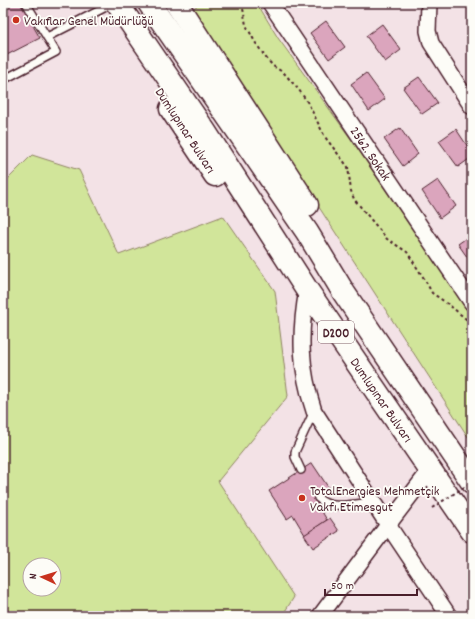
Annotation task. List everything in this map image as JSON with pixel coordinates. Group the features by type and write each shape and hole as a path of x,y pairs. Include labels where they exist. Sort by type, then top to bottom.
{"highway":[{"name":"Dumlupınar Bulvarı","path":"149,3 307,232 344,293 472,482"},
{"path":"177,3 308,208 307,232"},
{"name":"Dumlupınar Bulvarı","path":"107,5 204,130 307,290 472,531"},
{"name":"Dumlupınar Bulvarı","path":"107,5 137,55 253,234 279,248"}],"street":[{"name":"2562. Sokak","path":"270,3 472,303"},
{"path":"429,3 428,31 431,44 472,107"},
{"path":"307,290 303,310 301,351 307,392 314,411 449,616"},
{"path":"320,616 430,470"}],"lane":[{"path":"3,80 56,52 26,3"},
{"path":"47,37 107,5"},
{"path":"301,470 295,452 314,411"},
{"path":"318,498 323,503 331,505 373,502"}],"path":[{"path":"242,3 246,25 255,42 273,66 284,73 299,90 308,103 325,137 348,167 351,191 354,199 387,239 407,252 432,293 472,324"},
{"path":"432,508 472,482"}],"green space":[{"path":"201,3 257,3 278,38 351,139 410,226 472,311 472,443 191,10"},
{"path":"32,155 79,170 119,255 223,216 275,291 288,396 218,481 294,597 282,616 3,616 3,184"}],"building":[{"name":"Vakıflar Genel Müdürlüğü","path":"3,3 20,3 40,38 3,57"},
{"path":"326,21 345,47 329,59 310,33"},
{"path":"382,24 401,50 385,62 366,36"},
{"path":"366,73 385,99 369,111 351,84"},
{"path":"419,77 438,103 422,114 403,88"},
{"path":"400,128 418,154 403,166 384,139"},
{"path":"456,129 472,153 472,157 458,167 439,141"},
{"path":"438,180 456,206 440,218 422,191"},
{"path":"472,234 472,264 458,244"},
{"path":"312,463 330,490 315,500 327,520 305,535 293,515 287,519 269,491"},
{"path":"330,518 339,531 313,548 304,535"}],"place":[{"name":"Vakıflar Genel Müdürlüğü","path":"16,20"},
{"name":"TotalEnergies Mehmetçik Vakfı Etimesgut","path":"302,498"}]}
